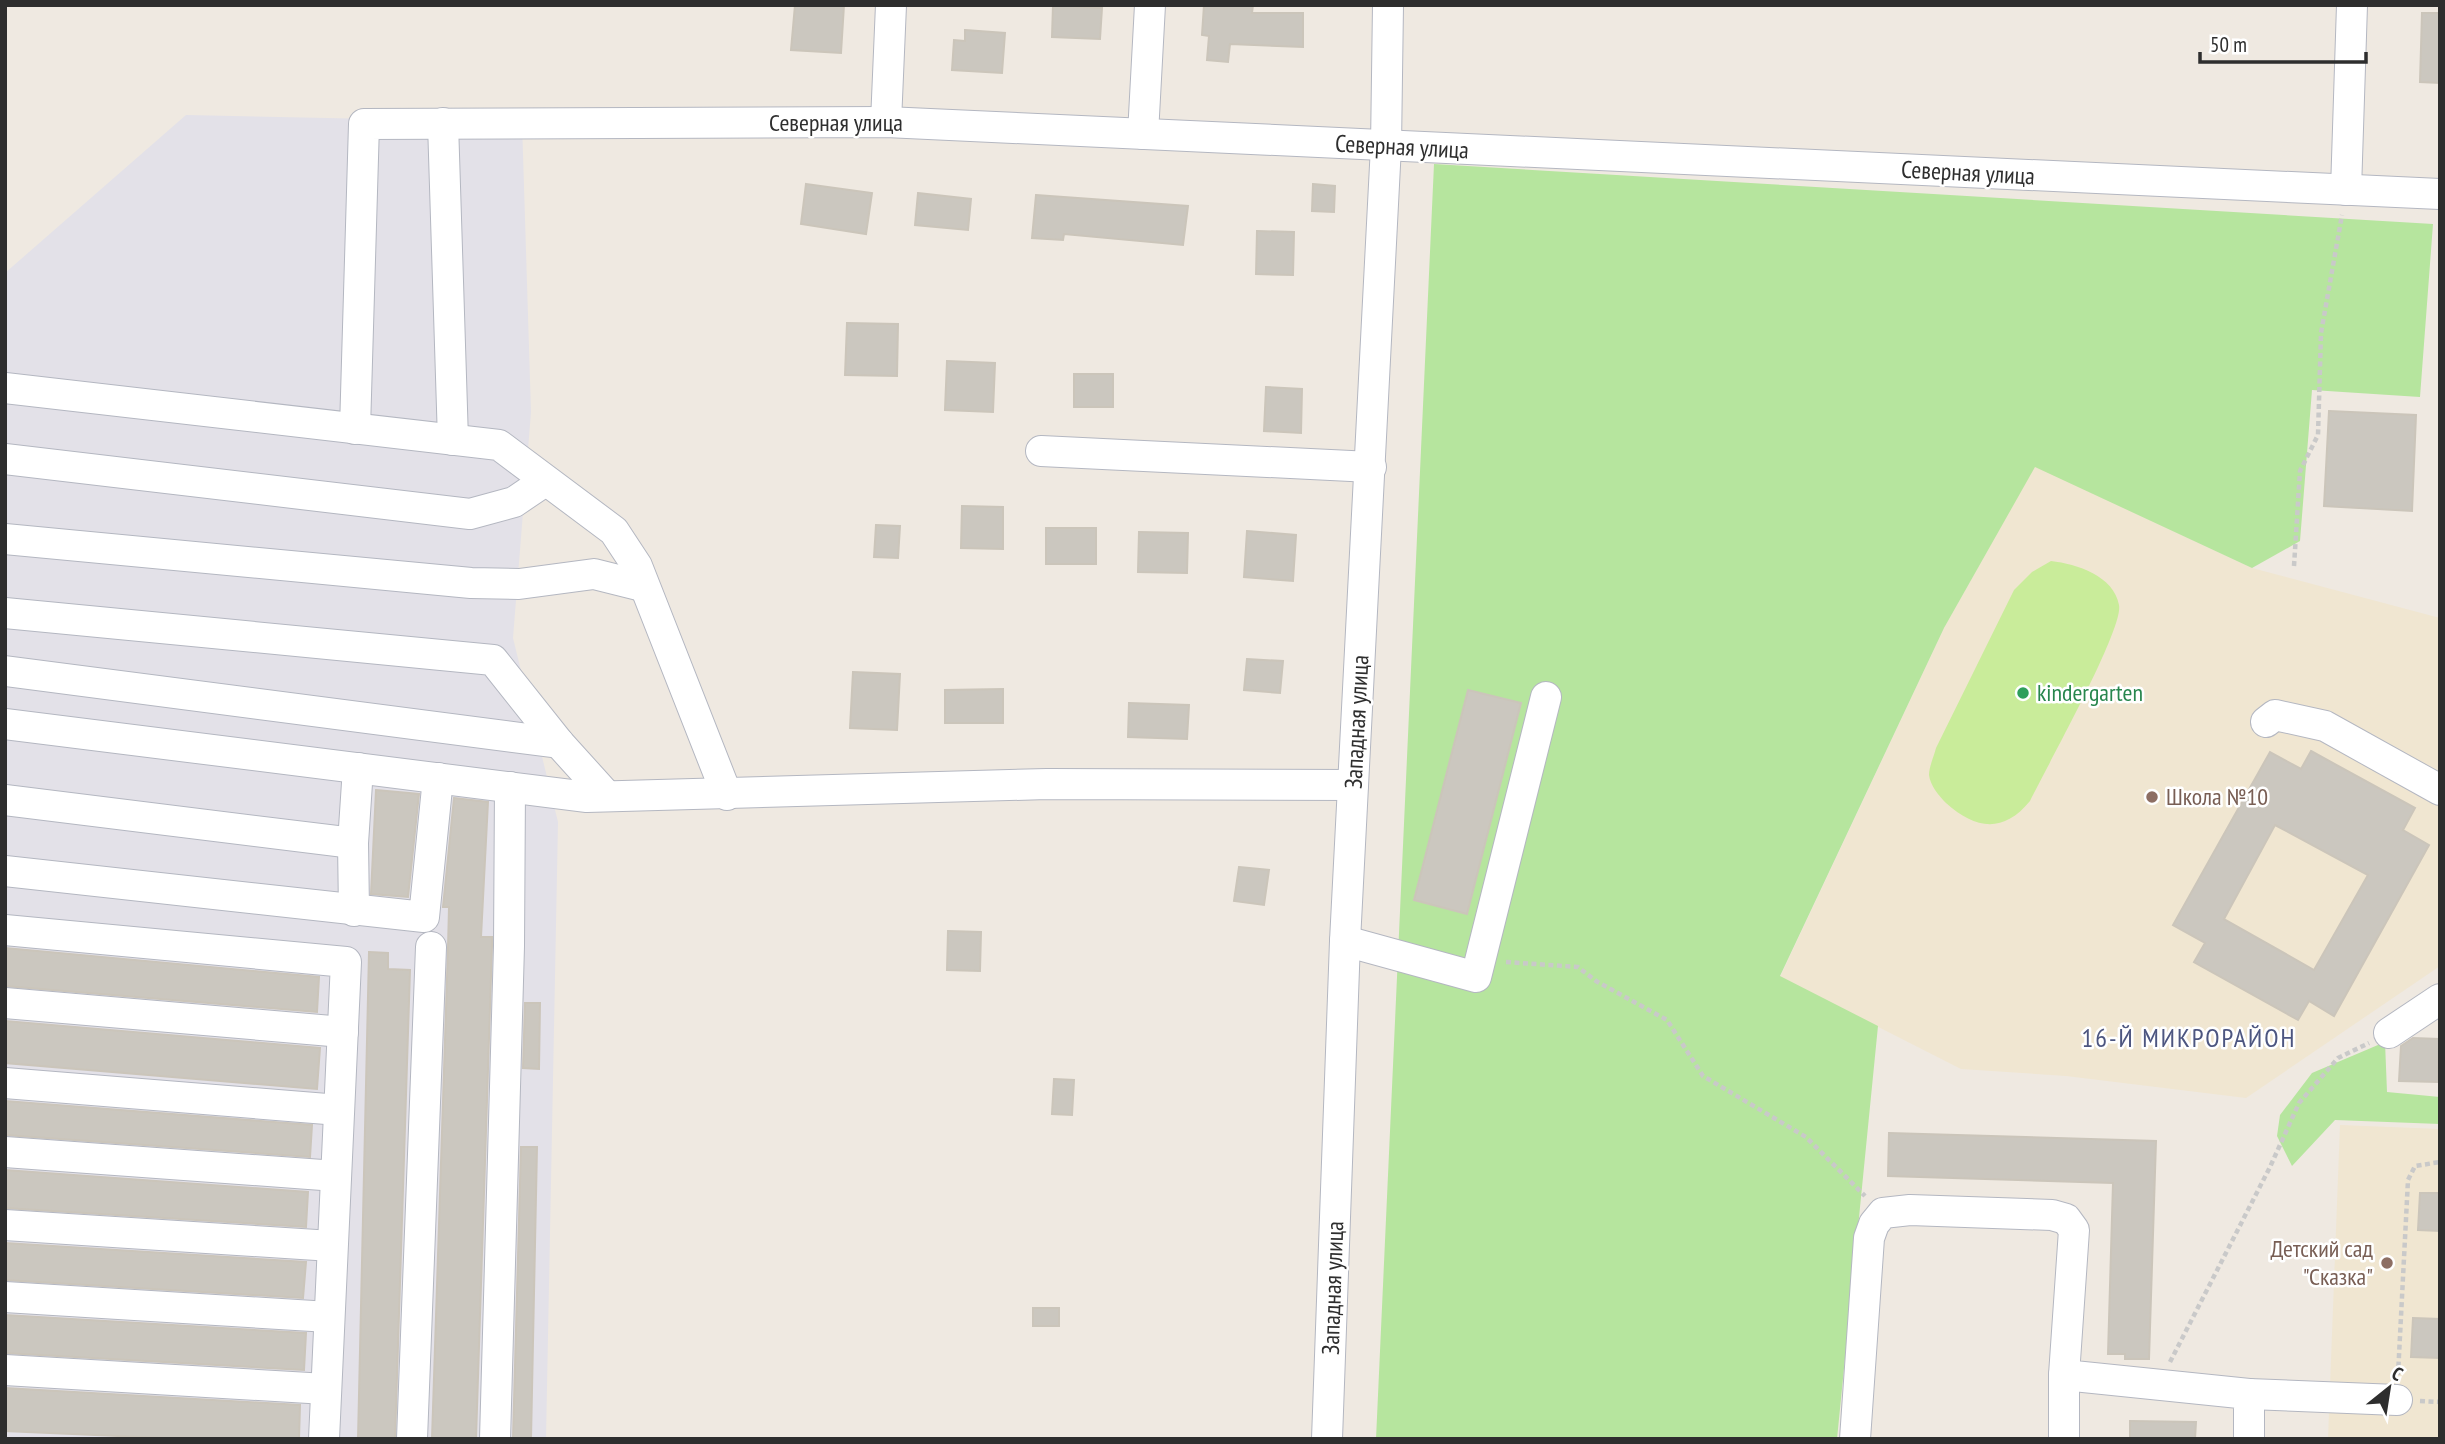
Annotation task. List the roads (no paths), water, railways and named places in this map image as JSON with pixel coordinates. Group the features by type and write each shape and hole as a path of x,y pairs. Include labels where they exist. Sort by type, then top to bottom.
{"street":[{"path":"886,122 891,5"},
{"path":"1143,134 1150,5"},
{"name":"Западная улица","path":"1327,1439 1345,941 1386,146 1388,5"},
{"path":"2346,190 2353,5"},
{"name":"Северная улица","path":"355,429 364,124 886,122 2440,194"},
{"path":"443,123 453,440"},
{"path":"5,388 499,445 614,531 636,566 727,795"},
{"path":"1041,451 1371,467"},
{"path":"5,459 470,514 514,502 545,481"},
{"path":"5,539 471,583 519,584 594,574 642,586"},
{"path":"5,613 493,660 597,796"},
{"path":"5,671 559,743"},
{"path":"1345,941 1476,977 1546,697"},
{"path":"2266,722 2275,715 2325,726 2440,790"},
{"path":"5,724 510,788 597,796 727,795 1046,784 1353,785"},
{"path":"354,911 353,843 358,768"},
{"path":"5,871 424,917 438,778"},
{"path":"495,1439 509,946 510,788"},
{"path":"5,800 353,843"},
{"path":"5,930 346,962 324,1439"},
{"path":"412,1439 431,947"},
{"path":"2389,1033 2440,999"},
{"path":"5,1003 343,1032"},
{"path":"5,1083 339,1110"},
{"path":"5,1152 336,1176"},
{"path":"1855,1439 1869,1238 1882,1213 1910,1210 2052,1215 2072,1224 2074,1230 2064,1375 2064,1439"},
{"path":"5,1225 332,1247"},
{"path":"5,1297 329,1317"},
{"path":"5,1370 326,1389"},
{"path":"2064,1375 2249,1394 2397,1400"},
{"path":"2249,1394 2249,1439"}],"place":[{"name":"kindergarten","path":"2023,693"},
{"name":"Школа №10","path":"2152,797"},
{"name":"Детский сад \"Сказка\"","path":"2387,1263"}],"district":[{"name":"16-Й МИКРОРАЙОН","path":"2189,1038"}]}
